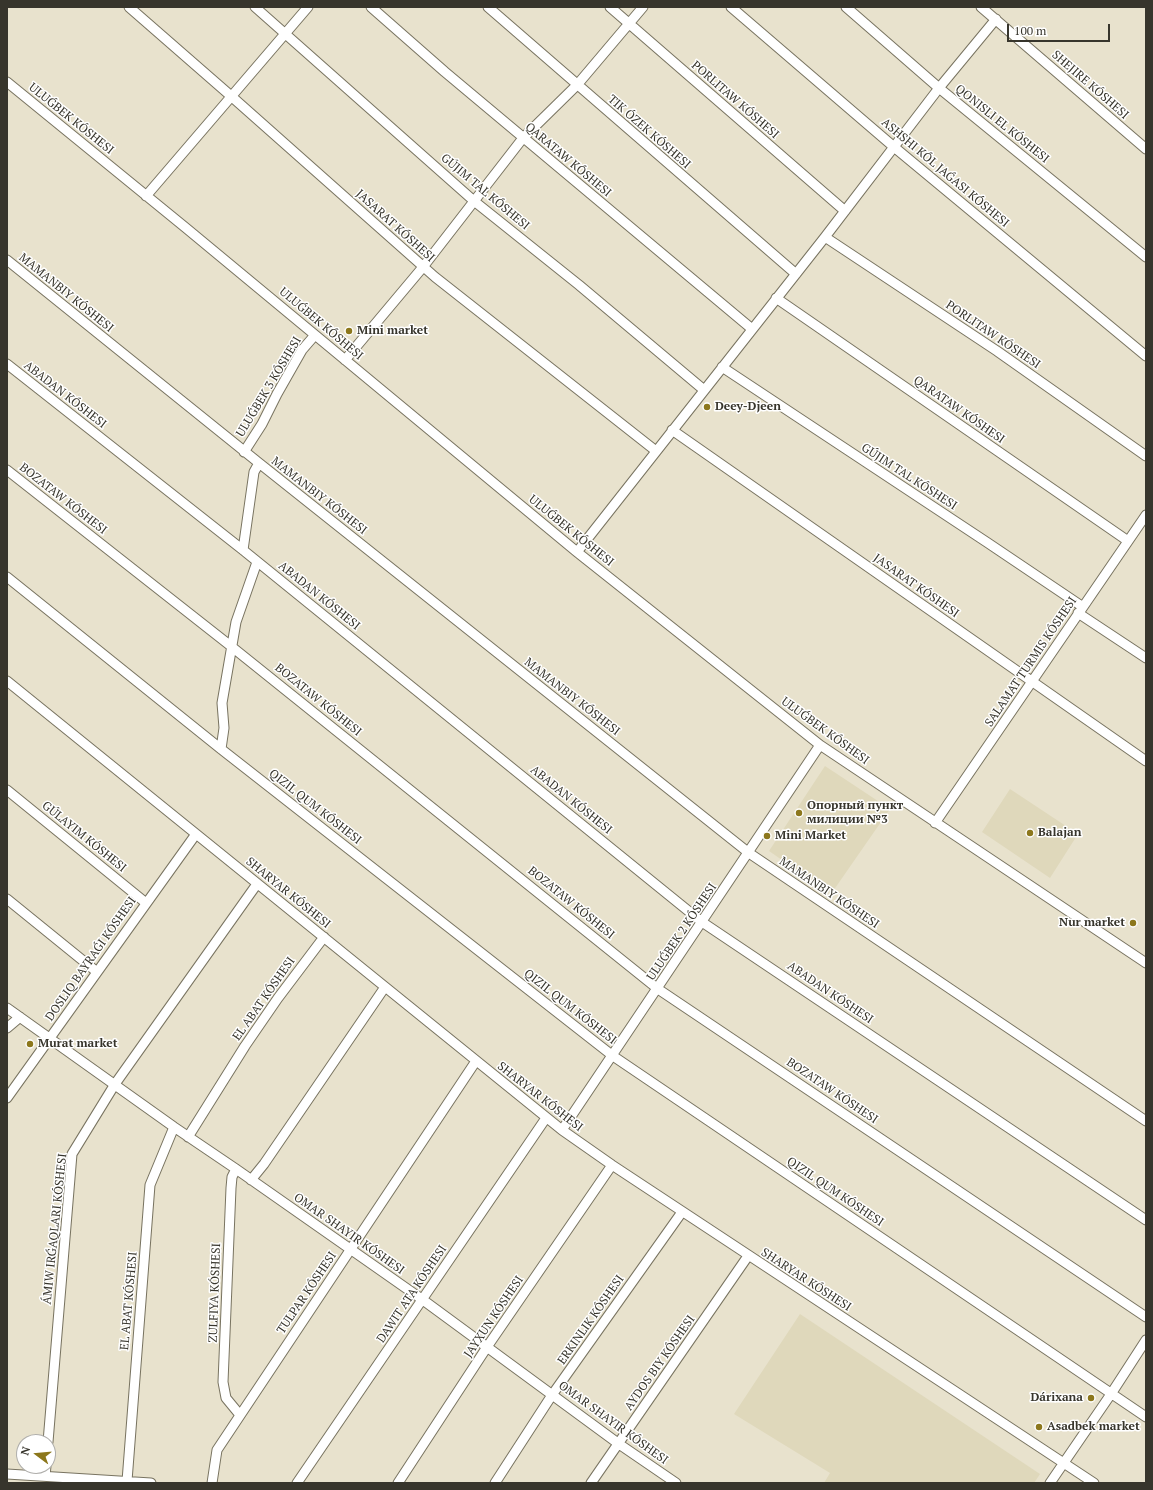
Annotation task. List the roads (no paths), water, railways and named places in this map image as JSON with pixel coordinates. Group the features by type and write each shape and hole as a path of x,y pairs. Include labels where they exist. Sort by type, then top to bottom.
{"street":[{"name":"JASARAT KÓSHESI","path":"129,7 423,267 656,450"},
{"name":"GÚJIM TAL KÓSHESI","path":"255,7 474,201 579,285 704,390"},
{"path":"146,196 308,7"},
{"name":"QARATAW KÓSHESI","path":"371,7 523,138 752,330"},
{"name":"TIK ÓZEK KÓSHESI","path":"488,7 796,274"},
{"path":"610,7 845,211"},
{"path":"345,360 423,267 523,138 577,85 643,7"},
{"path":"731,7 894,147 1146,356"},
{"path":"846,7 939,88 1146,257"},
{"name":"SHEJIRE KÓSHESI","path":"982,7 1146,149"},
{"path":"577,552 825,237 939,88 996,19"},
{"name":"ULUǴBEK KÓSHESI","path":"7,82 577,552 820,745 1146,963"},
{"path":"825,237 997,351 1146,456"},
{"name":"MAMANBIY KÓSHESI","path":"7,260 244,452 749,853 1146,1121"},
{"name":"QARATAW KÓSHESI","path":"776,298 1128,541"},
{"name":"ULUǴBEK 3 KÓSHESI","path":"244,452 262,424 302,350 315,335"},
{"name":"ABADAN KÓSHESI","path":"7,364 243,550 702,922 1146,1220"},
{"name":"GÚJIM TAL KÓSHESI","path":"722,367 988,543 1146,658"},
{"name":"JASARAT KÓSHESI","path":"672,430 1146,761"},
{"path":"243,550 254,472 259,463"},
{"name":"BOZATAW KÓSHESI","path":"7,470 232,647 658,988 1146,1317"},
{"path":"935,823 1146,515"},
{"path":"220,749 224,728 222,703 236,622 257,562"},
{"path":"7,577 220,749 613,1056 1146,1417"},
{"name":"SHARYAR KÓSHESI","path":"7,681 562,1130 748,1256 1094,1483"},
{"name":"ULUǴBEK 2 KÓSHESI","path":"562,1130 820,745"},
{"path":"7,790 146,903"},
{"path":"7,1098 196,834"},
{"path":"49,1434 72,1154 115,1084 258,884"},
{"path":"7,899 97,972"},
{"name":"EL ABAT KÓSHESI","path":"188,1137 245,1046 278,998 324,937"},
{"path":"251,1180 264,1164 385,987"},
{"path":"7,1008 188,1137 423,1300 619,1444 676,1483"},
{"path":"7,1028 20,1017"},
{"name":"TULPAR KÓSHESI","path":"212,1483 216,1450 476,1061"},
{"path":"297,1483 546,1118"},
{"name":"EL ABAT KÓSHESI","path":"127,1481 150,1185 174,1127"},
{"name":"JAYXUN KÓSHESI","path":"398,1483 487,1347 612,1165"},
{"name":"ZULFIYA KÓSHESI","path":"236,1169 232,1177 231,1188 223,1382 226,1398 240,1415"},
{"name":"ERKINLIK KÓSHESI","path":"495,1483 552,1395 682,1212"},
{"name":"AYDOS BIY KÓSHESI","path":"591,1483 748,1256"},
{"path":"1050,1483 1146,1340"},
{"path":"7,1474 151,1483"}],"place":[{"name":"Mini market","path":"349,331"},
{"name":"Deey-Djeen","path":"707,407"},
{"name":"Опорный пункт милиции №3","path":"799,813"},
{"name":"Balajan","path":"1030,833"},
{"name":"Mini Market","path":"767,836"},
{"name":"Nur market","path":"1133,923"},
{"name":"Murat market","path":"30,1044"},
{"name":"Dárixana","path":"1091,1398"},
{"name":"Asadbek market","path":"1039,1427"}]}
